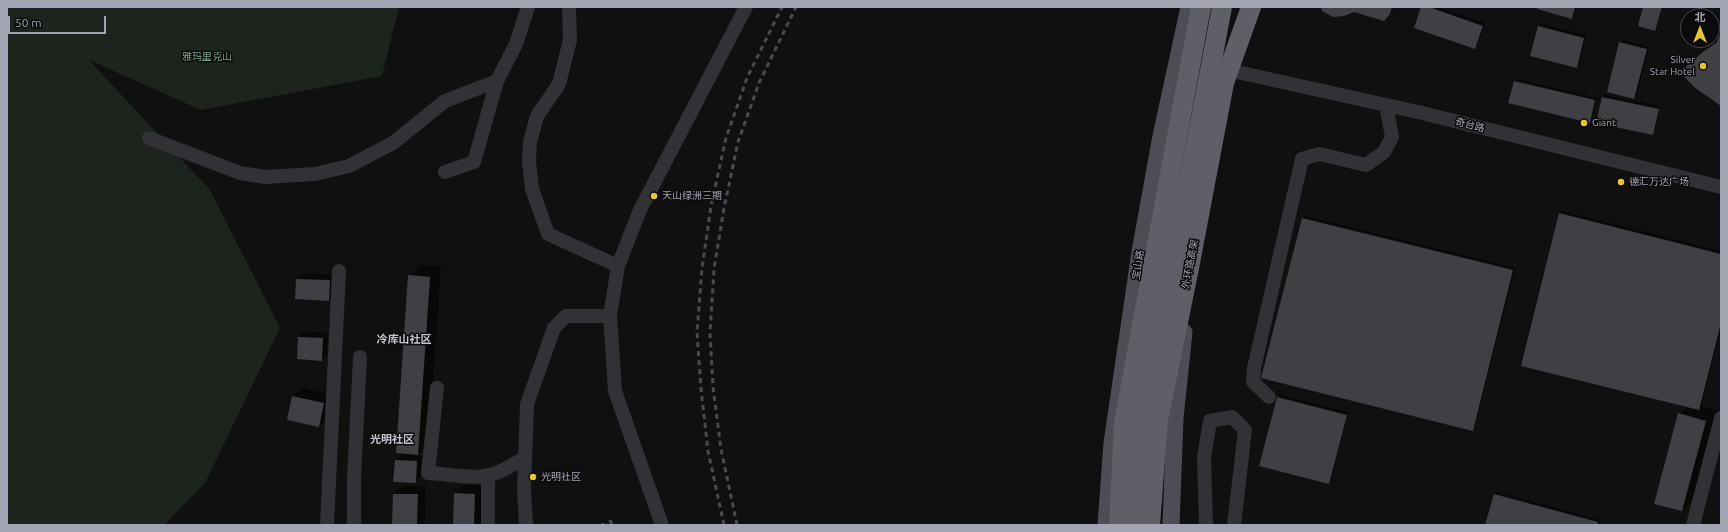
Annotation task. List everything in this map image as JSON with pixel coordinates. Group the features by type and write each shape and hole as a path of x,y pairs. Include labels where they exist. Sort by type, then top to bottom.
{"highway":[{"path":"1119,525 1124,423 1201,7"},
{"path":"1142,520 1143,425 1223,7"},
{"path":"1217,67 1233,7"},
{"name":"外环路高架","path":"1142,520 1158,420 1189,268 1224,83 1251,7"},
{"name":"外环路高架","path":"1163,525 1170,409 1238,73 1260,7"}],"main road":[{"name":"宝山路","path":"1106,525 1112,443 1140,252 1161,136 1189,7"},
{"path":"1171,525 1175,418 1191,268 1207,158 1223,7"}],"street":[{"path":"569,7 570,40 559,84 537,116 530,142 529,161 532,189 548,234 618,266"},
{"path":"662,525 615,391 610,316 618,266 640,210 746,7"},
{"path":"445,172 474,162 497,81 516,44 525,11"},
{"name":"奇台路","path":"1217,67 1386,105 1721,187"},
{"path":"149,138 240,173 265,177 315,174 349,166 393,143 445,101 497,81"},
{"path":"1269,396 1253,382 1254,368 1302,159 1319,154 1366,165 1384,152 1392,137 1386,105"},
{"path":"327,525 339,272"},
{"path":"526,525 524,491 527,404 554,328 566,316 610,316"},
{"path":"354,525 354,479 360,357"},
{"path":"437,388 428,473 474,477 488,475 494,474 525,458"},
{"path":"1206,525 1204,457 1210,421 1232,417 1246,430 1234,525"},
{"path":"1693,525 1721,418"},
{"path":"488,475 488,525"}],"green space":[{"name":"雅玛里克山","path":"7,7 399,7 382,76 201,110 89,60 210,190 280,328 205,483 164,525 7,525"}],"building":[{"path":"1321,7 1392,7 1390,14 1384,21 1354,12 1344,16 1333,17 1322,11"},
{"path":"1421,7 1429,7 1483,26 1475,49 1414,28"},
{"path":"1537,7 1575,7 1572,19 1537,9"},
{"path":"1643,7 1662,7 1655,31 1638,26"},
{"path":"1538,26 1584,38 1577,68 1530,56"},
{"name":"Silver Star Hotel","path":"1721,32 1721,106 1694,87 1680,72 1708,48 1720,48"},
{"path":"1619,42 1647,49 1634,99 1607,92"},
{"path":"1514,81 1595,100 1590,123 1508,103"},
{"path":"1602,97 1659,109 1653,135 1596,123"},
{"path":"1559,213 1721,254 1721,323 1699,410 1521,366"},
{"path":"1302,218 1513,270 1473,431 1261,378"},
{"path":"408,275 430,277 418,455 396,453"},
{"path":"296,279 330,280 329,301 295,299"},
{"path":"298,337 323,338 322,361 297,359"},
{"path":"292,396 324,403 319,427 287,420"},
{"path":"1277,397 1347,415 1329,484 1259,466"},
{"path":"1678,413 1706,421 1682,511 1654,504"},
{"path":"395,460 417,461 416,483 393,482"},
{"path":"454,493 475,494 474,525 453,525"},
{"path":"393,494 418,494 417,525 392,525"},
{"path":"1494,494 1598,522 1598,525 1485,525"}],"railway":[{"path":"724,525 708,451 701,389 697,333 702,268 711,206 726,138 747,78 782,7"},
{"path":"737,525 721,449 713,387 710,333 714,269 724,208 738,142 759,83 796,7"},
{"path":"610,520 612,525"}],"place":[{"name":"Silver Star Hotel","path":"1703,66"},
{"name":"Giant","path":"1584,123"},
{"name":"德汇万达广场","path":"1621,182"},
{"name":"天山绿洲三期","path":"654,196"},
{"name":"光明社区","path":"533,477"}],"district":[{"name":"冷库山社区","path":"404,339"},
{"name":"光明社区","path":"392,439"}]}
